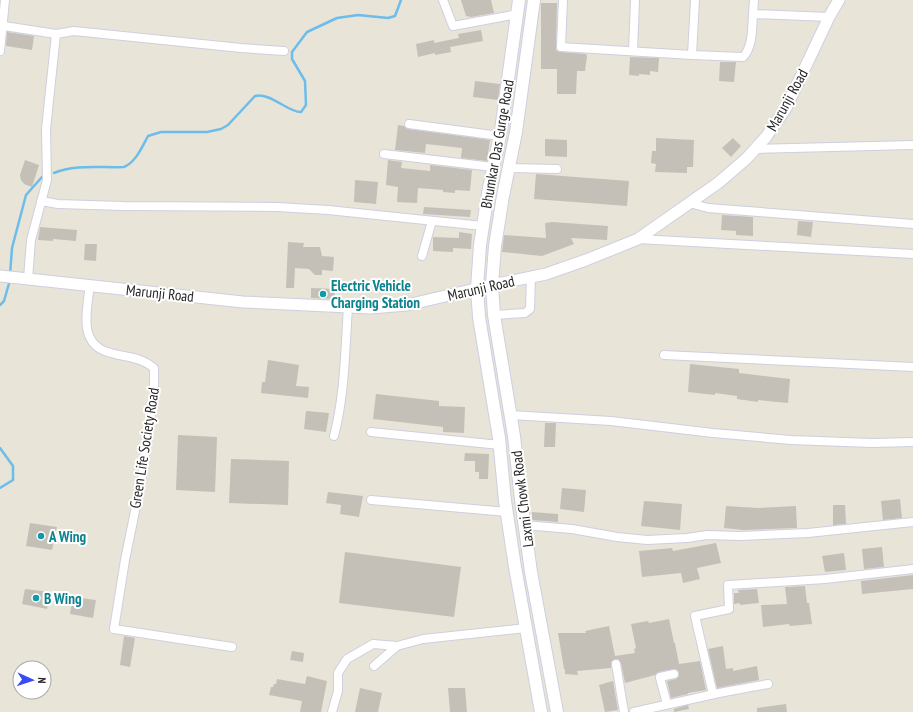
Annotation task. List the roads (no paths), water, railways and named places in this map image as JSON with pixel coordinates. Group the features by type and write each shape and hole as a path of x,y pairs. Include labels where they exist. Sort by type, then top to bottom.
{"main road":[{"name":"Bhumkar Das Gurge Road","path":"477,288 480,245 493,167 500,136 519,0"},
{"name":"Bhumkar Das Gurge Road","path":"492,285 495,246 515,138 534,0"},
{"path":"517,18 531,23"},
{"path":"500,136 515,138"},
{"name":"Laxmi Chowk Road","path":"492,285 494,315 511,415 531,572 557,712"},
{"name":"Laxmi Chowk Road","path":"477,288 479,317 500,445 507,512 541,712"},
{"path":"510,531 525,528"}],"street":[{"path":"0,52 4,26 5,0"},
{"path":"443,0 453,26 517,18"},
{"path":"563,0 561,47 743,57 747,53 750,46 754,14 754,0"},
{"path":"633,51 635,0"},
{"path":"692,54 695,0"},
{"name":"Marunji Road","path":"0,276 244,302 370,308 407,306 477,288 546,274 638,239 718,183 746,159 766,137 786,108 829,17 839,0"},
{"path":"754,14 829,17"},
{"path":"4,26 56,34 74,31 284,51"},
{"path":"23,278 31,240 47,180 46,129 56,34"},
{"path":"409,124 500,136"},
{"path":"755,149 913,145"},
{"path":"384,154 493,167"},
{"path":"509,168 557,169"},
{"path":"41,201 58,204 123,206 277,207 328,210 483,226"},
{"path":"689,203 708,208 913,224"},
{"path":"422,256 432,221"},
{"path":"638,239 913,254"},
{"path":"494,315 525,313 530,309 531,277"},
{"name":"Green Life Society Road","path":"90,285 86,316 90,340 97,347 109,353 129,356 145,361 154,368 155,379 142,477 125,560 114,629 232,647"},
{"path":"334,436 342,398 348,307"},
{"path":"664,355 913,367"},
{"path":"511,415 611,421 713,433 791,440 872,443 913,442"},
{"path":"371,432 500,445"},
{"path":"371,500 507,512"},
{"path":"525,528 572,529 617,537 647,540 687,538 712,534 740,536 808,533 913,522"},
{"path":"713,694 695,616 730,610 728,585 825,579 913,569"},
{"path":"332,712 338,691 338,672 347,659 373,644 397,646 423,639 526,628"},
{"path":"374,666 397,646"},
{"path":"616,664 624,712"},
{"path":"667,704 660,677 674,674"},
{"path":"634,712 713,694 768,684"}],"waterway":[{"path":"54,173 79,167 124,167 132,162 148,136 161,132 207,132 221,129 228,125 255,96 267,97 291,109 301,112 306,105 305,81 292,59 292,52 307,32 337,18 358,15 388,18 395,16 401,0"},
{"path":"10,275 12,248 26,195 42,177"},
{"path":"0,305 4,301 10,280"},
{"path":"0,448 13,466 13,480 0,488"}],"place":[{"name":"Electric Vehicle Charging Station","path":"323,294"},
{"name":"A Wing","path":"41,536"},
{"name":"B Wing","path":"36,598"}]}
